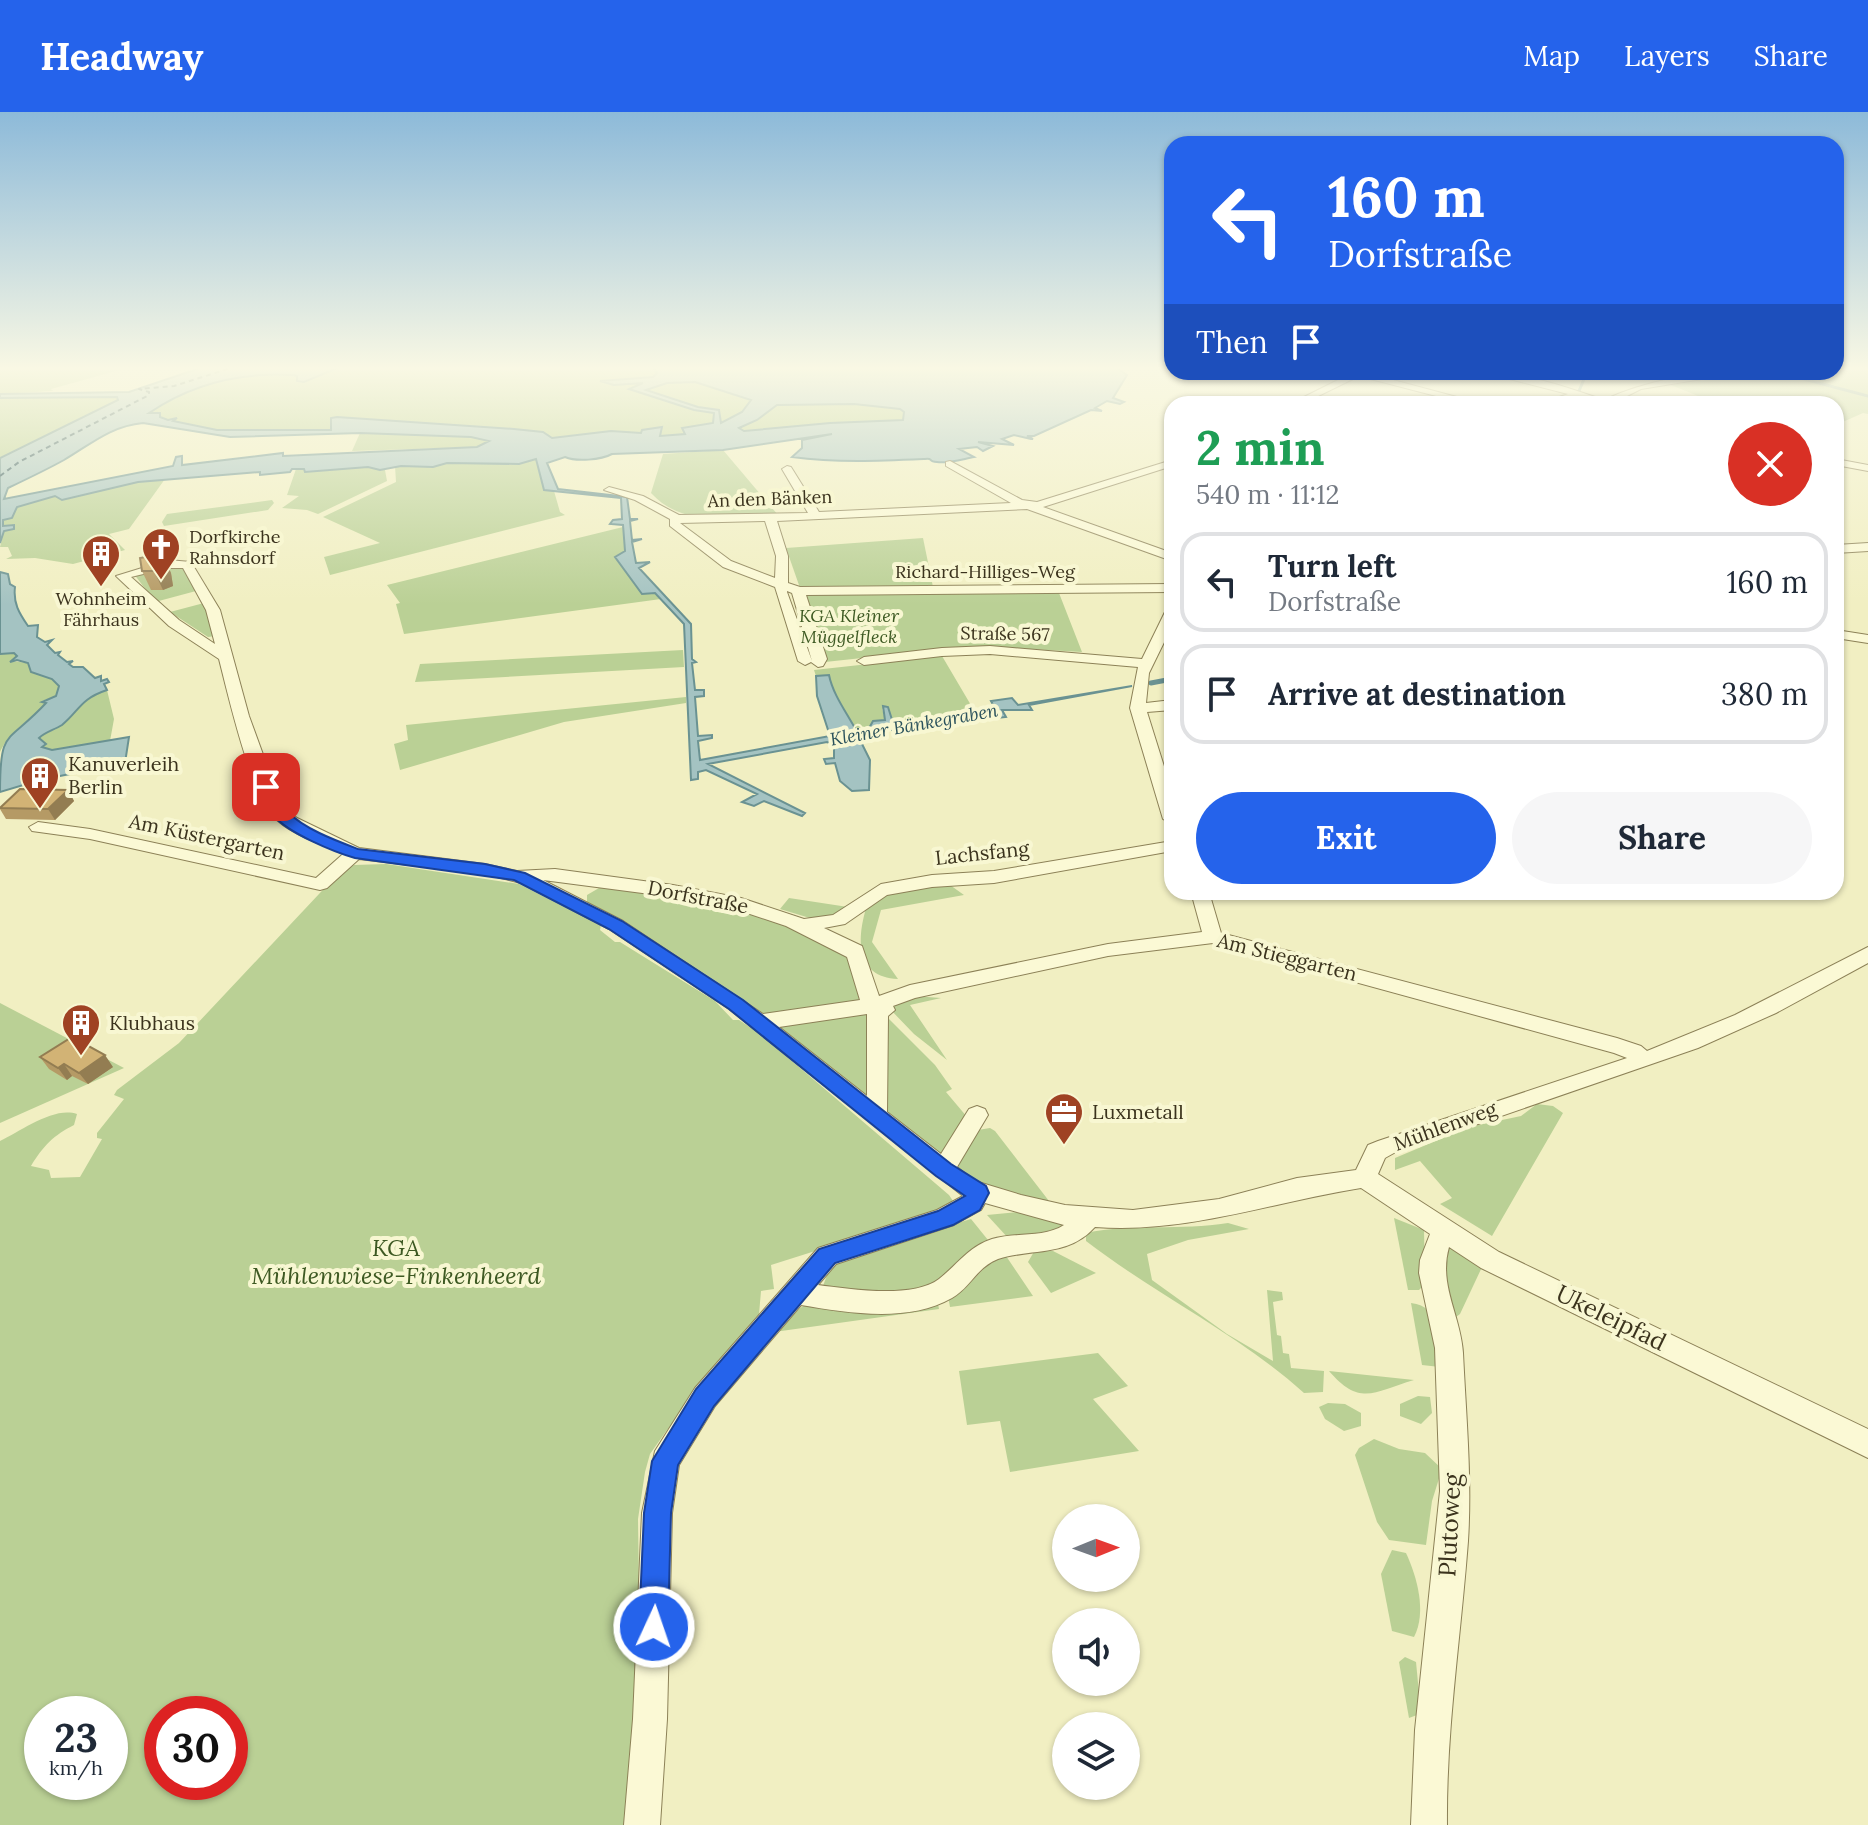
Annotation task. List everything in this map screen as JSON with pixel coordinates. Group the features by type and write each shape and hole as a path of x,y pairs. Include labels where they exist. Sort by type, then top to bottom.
{"street":[{"path":"950,464 1028,506 1164,554"},
{"path":"1844,464 1868,468"},
{"name":"An den Bänken","path":"609,490 639,498 676,518 770,518 1028,506 1125,480 1164,466"},
{"path":"787,469 816,516"},
{"name":"Richard-Hilliges-Weg","path":"676,518 674,524 727,564 798,591 1164,588"},
{"path":"770,518 782,556 780,586 811,662 820,659 798,591"},
{"path":"1844,548 1868,547"},
{"name":"Dorfstraße","path":"225,657 174,623 122,576 168,564 187,565 213,610 254,753 280,813 305,831 355,853 520,876 616,925 760,1022 943,1170 973,1190"},
{"path":"756,576 781,571"},
{"path":"1164,628 1146,664 1138,708 1164,793"},
{"path":"1844,635 1868,639"},
{"name":"Straße 567","path":"864,661 935,652 1006,650 1071,654 1146,664"},
{"path":"1138,708 1164,706"},
{"name":"Am Küstergarten","path":"38,827 90,834 320,884 355,853"},
{"name":"Lachsfang","path":"806,925 838,920 881,890 932,881 994,877 1164,847"},
{"name":"Dorfstraße","path":"520,876 565,876 734,900 806,925 850,951 887,987 891,1001"},
{"path":"1202,900 1213,937"},
{"path":"855,910 859,960 870,1000 891,1001 878,1108 872,1112"},
{"name":"Am Stieggarten","path":"760,1022 891,1001 1116,949 1213,937 1589,1038 1633,1051 1643,1060"},
{"name":"Mühlenweg","path":"1364,1178 1376,1152 1386,1147 1643,1060 1740,1022 1868,954"},
{"path":"943,1170 977,1115"},
{"path":"642,1825 650,1719 657,1513 665,1461 705,1397 827,1256 945,1218 972,1203 973,1190 1021,1205 1088,1218 1157,1218 1219,1209 1297,1188 1364,1178"},
{"name":"Ukeleipfad","path":"1364,1178 1490,1260 1868,1444"},
{"path":"798,1293 825,1298 918,1298 946,1288 966,1265 982,1253 1008,1246 1064,1240 1081,1228 1088,1218"},
{"name":"Plutoweg","path":"1429,1825 1428,1778 1441,1657 1454,1479 1448,1345 1435,1299 1430,1263 1434,1248 1445,1231"}],"green space":[{"path":"0,446 25,446 0,458"},
{"path":"354,446 479,446 477,447 352,451"},
{"path":"723,450 778,515 694,516 678,512 651,493 663,454"},
{"path":"537,459 544,489 554,491 560,512 565,515 330,575 324,557 380,543 323,517 396,482 395,466 433,467 447,463 490,461 491,464"},
{"path":"368,467 385,470 387,481 318,514 282,508 299,496 287,495 296,469 305,468 307,472"},
{"path":"165,479 129,529 109,534 125,550 73,564 35,558 6,559 12,556 8,547 0,547 4,531 14,525 3,526 3,520 17,507 55,496 62,500 138,482"},
{"path":"272,500 274,503 268,510 164,526 162,522 167,514"},
{"path":"623,527 625,551 615,557 642,594 655,593 661,599 404,634 396,604 400,603 387,585"},
{"name":"KGA Kleiner Müggelfleck","path":"923,538 933,587 800,588 786,548"},
{"path":"165,566 183,569 196,591 155,602 134,574"},
{"name":"KGA Kleiner Müggelfleck","path":"1059,593 1082,652 974,646 825,662 801,595"},
{"path":"204,603 215,636 208,637 170,612"},
{"path":"683,650 684,667 415,682 420,664"},
{"path":"14,653 17,656 11,661 28,663 31,672 52,679 59,686 56,696 42,701 47,702 15,731 0,752 0,654"},
{"name":"KGA Kleiner Müggelfleck","path":"942,656 975,712 894,726 882,708 885,720 873,721 868,730 857,732 837,697 829,675 816,676 814,670"},
{"path":"107,690 114,719 110,741 52,750 41,747 41,736 63,724 89,699"},
{"path":"686,697 686,703 564,722 400,770 394,744 408,740 406,725"},
{"name":"KGA Mühlenwiese-Finkenheerd","path":"386,864 519,884 601,925 600,930 615,942 620,942 715,1001 733,1020 739,1020 759,1033 949,1195 953,1201 951,1208 771,1265 774,1289 761,1291 758,1326 712,1375 650,1454 638,1519 640,1654 624,1825 0,1825 0,1141 48,1116 68,1112 77,1114 74,1125 50,1142 31,1166 49,1170 51,1178 80,1177 102,1139 97,1138 97,1133 124,1099 114,1095 117,1090 179,1043 334,878 354,865"},
{"path":"950,885 964,895 881,910 872,942 898,979 873,971 866,963 861,942 867,905 896,891"},
{"path":"616,886 732,903 781,920 830,946 854,963 881,1011 935,1065 952,1089 946,1092 978,1130 990,1128 995,1131 1049,1201 1007,1193 967,1177 587,905 587,895 599,888"},
{"path":"789,898 848,907 823,922 780,909"},
{"path":"914,996 941,998 910,1005 947,1060 914,1034 889,1008 891,1003"},
{"path":"0,1003 124,1068 0,1123"},
{"path":"1537,1104 1553,1106 1563,1113 1492,1236 1440,1204 1452,1198 1420,1161 1395,1170 1395,1158 1469,1127 1521,1116"},
{"path":"1028,1211 1076,1224 1060,1233 1009,1239 987,1215"},
{"path":"1394,1218 1424,1230 1425,1284 1419,1290 1408,1290"},
{"path":"971,1219 988,1240 985,1247 931,1290 820,1294 830,1267 840,1258"},
{"path":"1228,1223 1249,1229 1188,1240 1147,1254 1152,1280 1227,1334 1273,1361 1267,1290 1282,1292 1283,1300 1273,1302 1277,1335 1281,1336 1283,1353 1289,1354 1291,1368 1324,1371 1323,1392 1304,1393 1252,1352 1086,1241 1086,1233 1104,1230"},
{"path":"1444,1248 1459,1248 1482,1267 1460,1314 1452,1320 1444,1294"},
{"path":"1035,1250 1053,1251 1096,1273 1051,1293 1028,1262"},
{"path":"1004,1253 1033,1296 950,1307 948,1296 971,1282 998,1254"},
{"path":"937,1299 939,1309 774,1332 809,1303"},
{"path":"1411,1303 1421,1306 1433,1318 1438,1336 1440,1367 1422,1365"},
{"path":"1098,1353 1128,1386 1093,1399 1139,1451 1010,1472 1000,1421 967,1425 959,1371"},
{"path":"1329,1371 1414,1380 1369,1394 1350,1390"},
{"path":"1418,1396 1430,1397 1432,1413 1421,1424 1400,1416 1400,1404"},
{"path":"1328,1403 1345,1404 1361,1413 1361,1426 1344,1431 1325,1419 1319,1407"},
{"path":"1374,1439 1399,1449 1425,1453 1442,1469 1432,1501 1426,1545 1389,1540 1377,1522 1355,1455 1359,1448"},
{"path":"1392,1550 1406,1553 1417,1584 1420,1617 1414,1637 1392,1631 1381,1574"},
{"path":"1405,1657 1416,1662 1419,1693 1417,1715 1409,1718 1399,1662"}],"water":[{"path":"25,446 87,446 8,488 4,499 173,466 176,457 182,456 182,465 283,453 283,456 479,446 751,446 723,450 612,454 588,460 565,457 547,463 558,489 627,497 630,519 638,519 630,521 632,540 642,539 632,542 636,563 650,562 639,568 691,624 692,659 696,662 692,663 695,690 704,690 704,696 695,697 698,736 712,735 712,738 698,741 700,760 830,736 817,696 816,676 829,675 837,697 857,732 868,730 873,721 885,720 883,706 888,707 894,726 995,708 991,701 1012,698 1018,705 1132,686 1029,705 1032,710 1002,710 1006,717 997,718 993,711 858,736 870,760 869,790 852,791 840,781 835,763 826,764 824,759 834,758 834,745 827,742 708,764 805,813 802,816 764,801 754,806 742,802 757,794 706,770 698,772 698,779 691,780 684,624 655,593 642,594 615,557 625,551 623,525 610,524 613,520 622,519 621,498 544,490 536,459 519,464 447,463 433,467 401,466 380,470 368,467 305,472 304,469 292,469 290,472 260,475 260,472 138,482 62,500 55,496 17,507 12,518 3,520 3,526 14,525 14,529 4,531 0,543 0,458"},
{"path":"993,446 983,451 977,447 959,449 974,457 941,462 928,459 842,461 792,457 802,448"},
{"path":"0,572 8,574 10,584 15,587 17,608 28,626 38,625 37,637 45,642 52,640 47,645 55,653 60,652 58,655 67,662 73,661 69,664 73,667 83,667 95,678 101,676 101,681 107,679 109,682 104,684 107,690 91,697 62,725 39,738 46,744 42,747 52,750 129,737 125,763 40,780 0,792 4,746 46,703 42,702 56,696 59,686 52,679 31,672 28,663 10,662 17,656 14,653 0,654"}],"building":[{"path":"162,554 165,567 142,571 140,558"},
{"path":"20,789 68,790 48,809 0,808"},
{"path":"72,1037 105,1055 79,1073 64,1064 58,1068 40,1057"}],"waterway":[{"name":"Kleiner Bänkegraben","path":"1151,683 1164,681"}],"ferry route":[{"path":"0,476 50,446"}],"place":[{"name":"Dorfkirche Rahnsdorf","path":"161,581"},
{"name":"Wohnheim Fährhaus","path":"101,588"},
{"name":"Kanuverleih Berlin","path":"40,810"},
{"name":"Klubhaus","path":"81,1057"},
{"name":"Luxmetall","path":"1064,1146"}],"route":[{"path":"266,787 280,813 305,831 339,847 355,853 520,876 616,925 736,1004 943,1170 978,1193 972,1203 958,1213 827,1256 705,1397 665,1461 657,1513 654,1627"}]}
